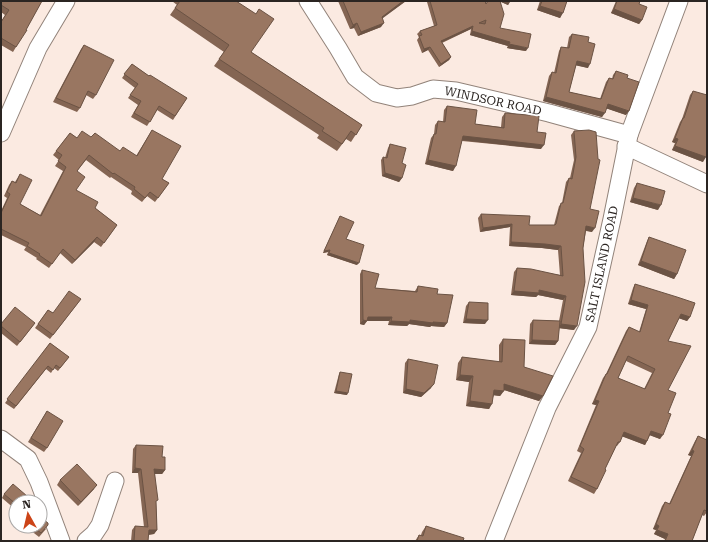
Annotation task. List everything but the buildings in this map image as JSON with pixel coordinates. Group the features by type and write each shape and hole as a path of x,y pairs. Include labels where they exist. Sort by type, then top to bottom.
{"street":[{"path":"1,133 38,48 66,1"},
{"name":"WINDSOR ROAD","path":"308,1 355,77 376,93 398,98 412,96 433,89 456,91 549,113 628,141 707,184"},
{"name":"SALT ISLAND ROAD","path":"494,541 547,408 588,327 628,141 679,1"},
{"path":"1,439 28,460 61,541"},
{"path":"86,541 94,534 100,525 115,481"}]}
